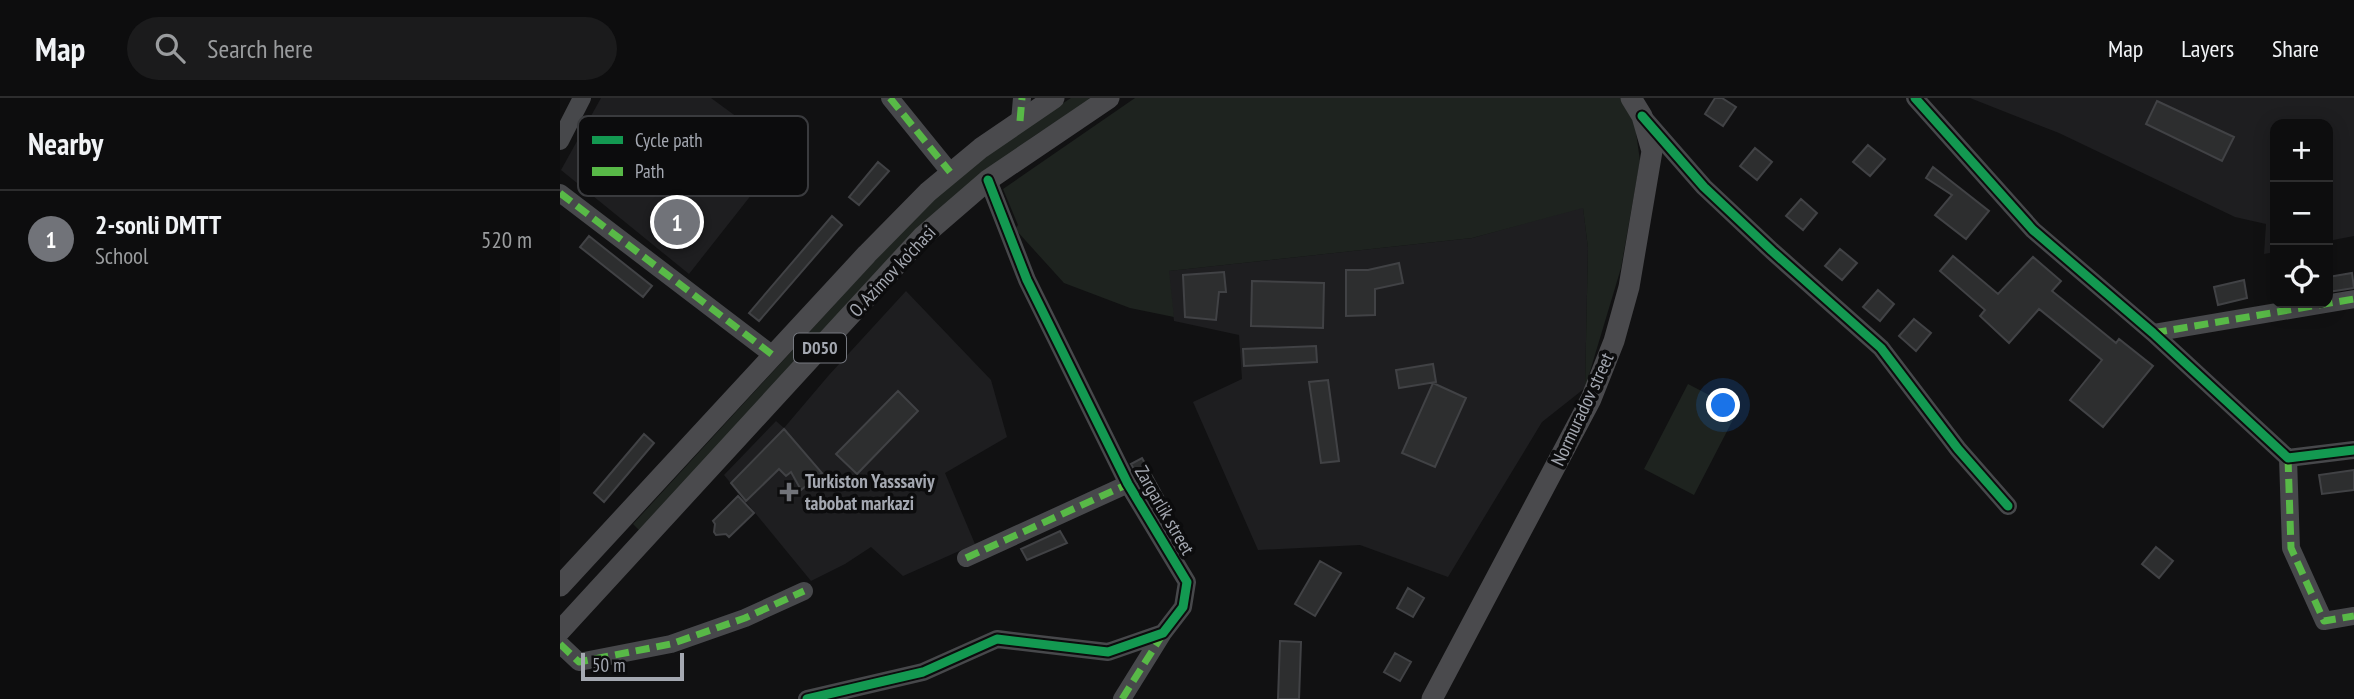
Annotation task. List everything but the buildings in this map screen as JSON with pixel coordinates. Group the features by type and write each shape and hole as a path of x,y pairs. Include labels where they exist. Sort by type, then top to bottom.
{"main road":[{"name":"O. Azimov ko'chasi","path":"560,586 867,254 950,172 1054,98"},
{"name":"O. Azimov ko'chasi","path":"560,631 922,237 988,180 1109,98"},
{"name":"Normuradov street","path":"1432,699 1591,400 1614,341 1629,287 1652,151 1643,116 1631,98"}],"street":[{"path":"560,141 582,98"},
{"path":"890,98 950,172"},
{"path":"1020,121 1022,98"},
{"path":"1915,98 2033,230 2153,333 2288,458 2291,548 2324,621 2354,616"},
{"path":"1643,116 1704,187 1881,348 1958,449 2008,506"},
{"name":"Zargarlik street","path":"988,180 1027,280 1128,485 1187,582 1183,607 1163,633 1124,698"},
{"path":"560,193 774,356"},
{"path":"2153,333 2354,299"},
{"path":"2288,458 2354,450"},
{"path":"966,558 1128,485"},
{"path":"560,644 579,662 671,644 745,618 804,591"},
{"path":"807,699 923,673 997,639 1108,652 1163,633"}],"shaded area":[{"path":"601,98 711,98 736,116 591,116"},
{"path":"1071,98 1092,98 1031,138 947,205 642,533 633,524 913,219 989,155"},
{"path":"1135,98 1624,98 1635,125 1640,161 1621,268 1585,388 1588,248 1583,208 1472,238 1169,271 1174,317 1130,308 1064,283 1015,229 1018,225 1003,189"},
{"path":"1970,98 2354,98 2354,236 2333,240 2333,119 2270,119 2270,253 2264,254 2266,224 2235,217 2059,133"},
{"path":"578,139 578,184 561,170"},
{"path":"593,196 750,196 689,274"},
{"path":"1583,207 1588,248 1585,388 1542,422 1448,577 1360,545 1258,550 1193,402 1242,379 1239,335 1174,321 1168,271 1472,238"},
{"path":"906,291 991,380 1007,437 945,473 975,544 903,576 871,547 811,581 724,475 776,421 784,428"},
{"path":"1688,384 1738,410 1694,495 1644,469"}],"marked path":[{"path":"890,98 950,172"},
{"path":"1020,121 1022,98"},
{"path":"560,193 774,356"},
{"path":"2153,333 2354,299"},
{"path":"2288,458 2291,548 2324,621 2354,616"},
{"path":"966,558 1128,484"},
{"path":"560,644 579,662 671,644 745,618 804,591"},
{"path":"1122,699 1163,634"}],"cycle path":[{"path":"1915,98 2033,230 2153,333 2288,458 2354,450"},
{"path":"1642,116 1704,187 1881,348 1958,449 2008,506"},
{"path":"807,699 923,672 997,639 1108,652 1163,633 1183,607 1187,582 1128,484 1027,280 988,180"}],"place":[{"name":"2-sonli DMTT","path":"677,222"},
{"name":"Turkiston Yasssaviy tabobat markazi","path":"789,492"}]}
